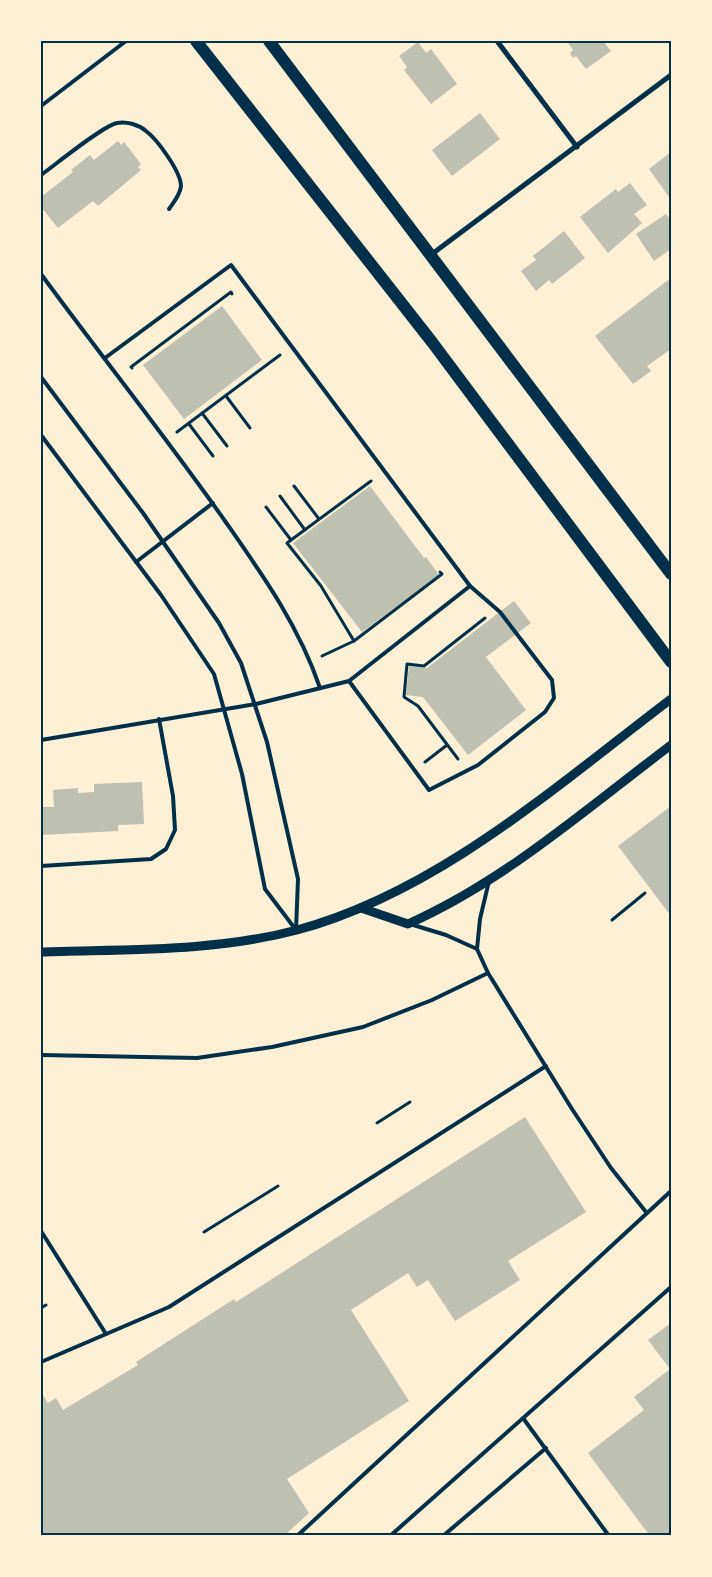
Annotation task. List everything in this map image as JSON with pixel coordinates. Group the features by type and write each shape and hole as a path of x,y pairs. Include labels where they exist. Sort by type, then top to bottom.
{"main road":[{"path":"196,41 432,342 671,662"},
{"path":"269,41 671,574"}],"street":[{"path":"497,41 577,147"},
{"path":"431,255 671,76"},
{"path":"41,952 224,943 296,930 361,908 443,866 488,837 671,700"},
{"path":"361,908 408,924 462,897 489,880 671,745"}],"lane":[{"path":"41,106 126,41"},
{"path":"41,175 104,130 116,123 126,122 146,131 178,175 181,186 178,197 169,210"},
{"path":"105,358 230,266 470,586 500,612 552,680 554,698 545,712 478,765 429,790 349,681"},
{"path":"41,274 259,568 290,619 310,661 320,688"},
{"path":"41,377 162,542 219,624 241,663 267,742 298,879 296,930"},
{"path":"41,435 190,636 214,674 242,774 265,889 296,930"},
{"path":"136,562 212,503"},
{"path":"41,740 256,704 349,681 470,586"},
{"path":"41,866 151,860 166,849 175,830 173,796 159,719"},
{"path":"489,880 480,920 477,949 488,973 611,1168 646,1212"},
{"path":"408,924 446,935 477,949"},
{"path":"41,1055 196,1058 272,1048 363,1027 432,1000 488,973"},
{"path":"41,1362 169,1307 546,1066"},
{"path":"297,1536 646,1212 671,1191"},
{"path":"41,1231 106,1334"},
{"path":"390,1536 671,1287"},
{"path":"523,1418 609,1536"},
{"path":"443,1536 546,1448"}],"path":[{"path":"136,374 131,367 231,292 236,300"},
{"path":"174,424 178,432 189,424 279,356 274,349"},
{"path":"226,396 250,428"},
{"path":"202,413 227,446"},
{"path":"189,424 213,456"},
{"path":"354,642 321,586 288,543 370,480 376,488"},
{"path":"294,486 318,519"},
{"path":"280,496 305,530"},
{"path":"266,507 291,540"},
{"path":"310,661 354,642 442,574 436,566"},
{"path":"463,766 418,706 404,697 407,664 424,666 470,630"},
{"path":"415,770 447,745"},
{"path":"612,920 645,893"},
{"path":"377,1123 410,1102"},
{"path":"204,1232 278,1186"},
{"path":"41,1308 46,1305"}],"building":[{"path":"567,41 603,41 611,51 586,69 576,56 573,58 570,53 573,50"},
{"path":"418,42 426,53 431,49 457,84 431,104 404,70 407,67 399,56"},
{"path":"480,113 500,139 452,176 432,150"},
{"path":"118,141 121,145 124,142 141,164 138,167 141,170 98,206 93,201 58,228 41,207 41,197 73,172 71,170 90,155 94,160"},
{"path":"671,152 671,196 669,197 649,169"},
{"path":"630,183 647,205 634,214 642,223 608,253 580,217 616,189 618,192"},
{"path":"666,214 671,221 671,249 654,261 636,234"},
{"path":"564,231 585,258 552,284 549,280 536,291 521,271 536,260 533,256"},
{"path":"668,280 671,284 671,349 647,366 651,371 633,384 595,336"},
{"path":"222,306 262,360 184,419 143,365"},
{"path":"370,486 439,575 362,632 293,543"},
{"path":"514,601 531,623 486,657 526,710 468,755 423,697 406,695 409,666 427,668"},
{"path":"142,782 144,824 118,825 118,831 41,835 41,807 54,807 53,790 78,788 78,793 94,792 94,784"},
{"path":"671,806 671,916 618,846"},
{"path":"525,1117 586,1212 508,1261 520,1280 455,1321 428,1280 417,1287 408,1273 351,1310 409,1401 287,1479 309,1513 284,1536 41,1536 41,1392 48,1403 56,1398 63,1410 138,1365 136,1362 234,1299 236,1302"},
{"path":"671,1323 671,1536 650,1536 588,1453 644,1410 634,1397 670,1369 648,1340"}]}
